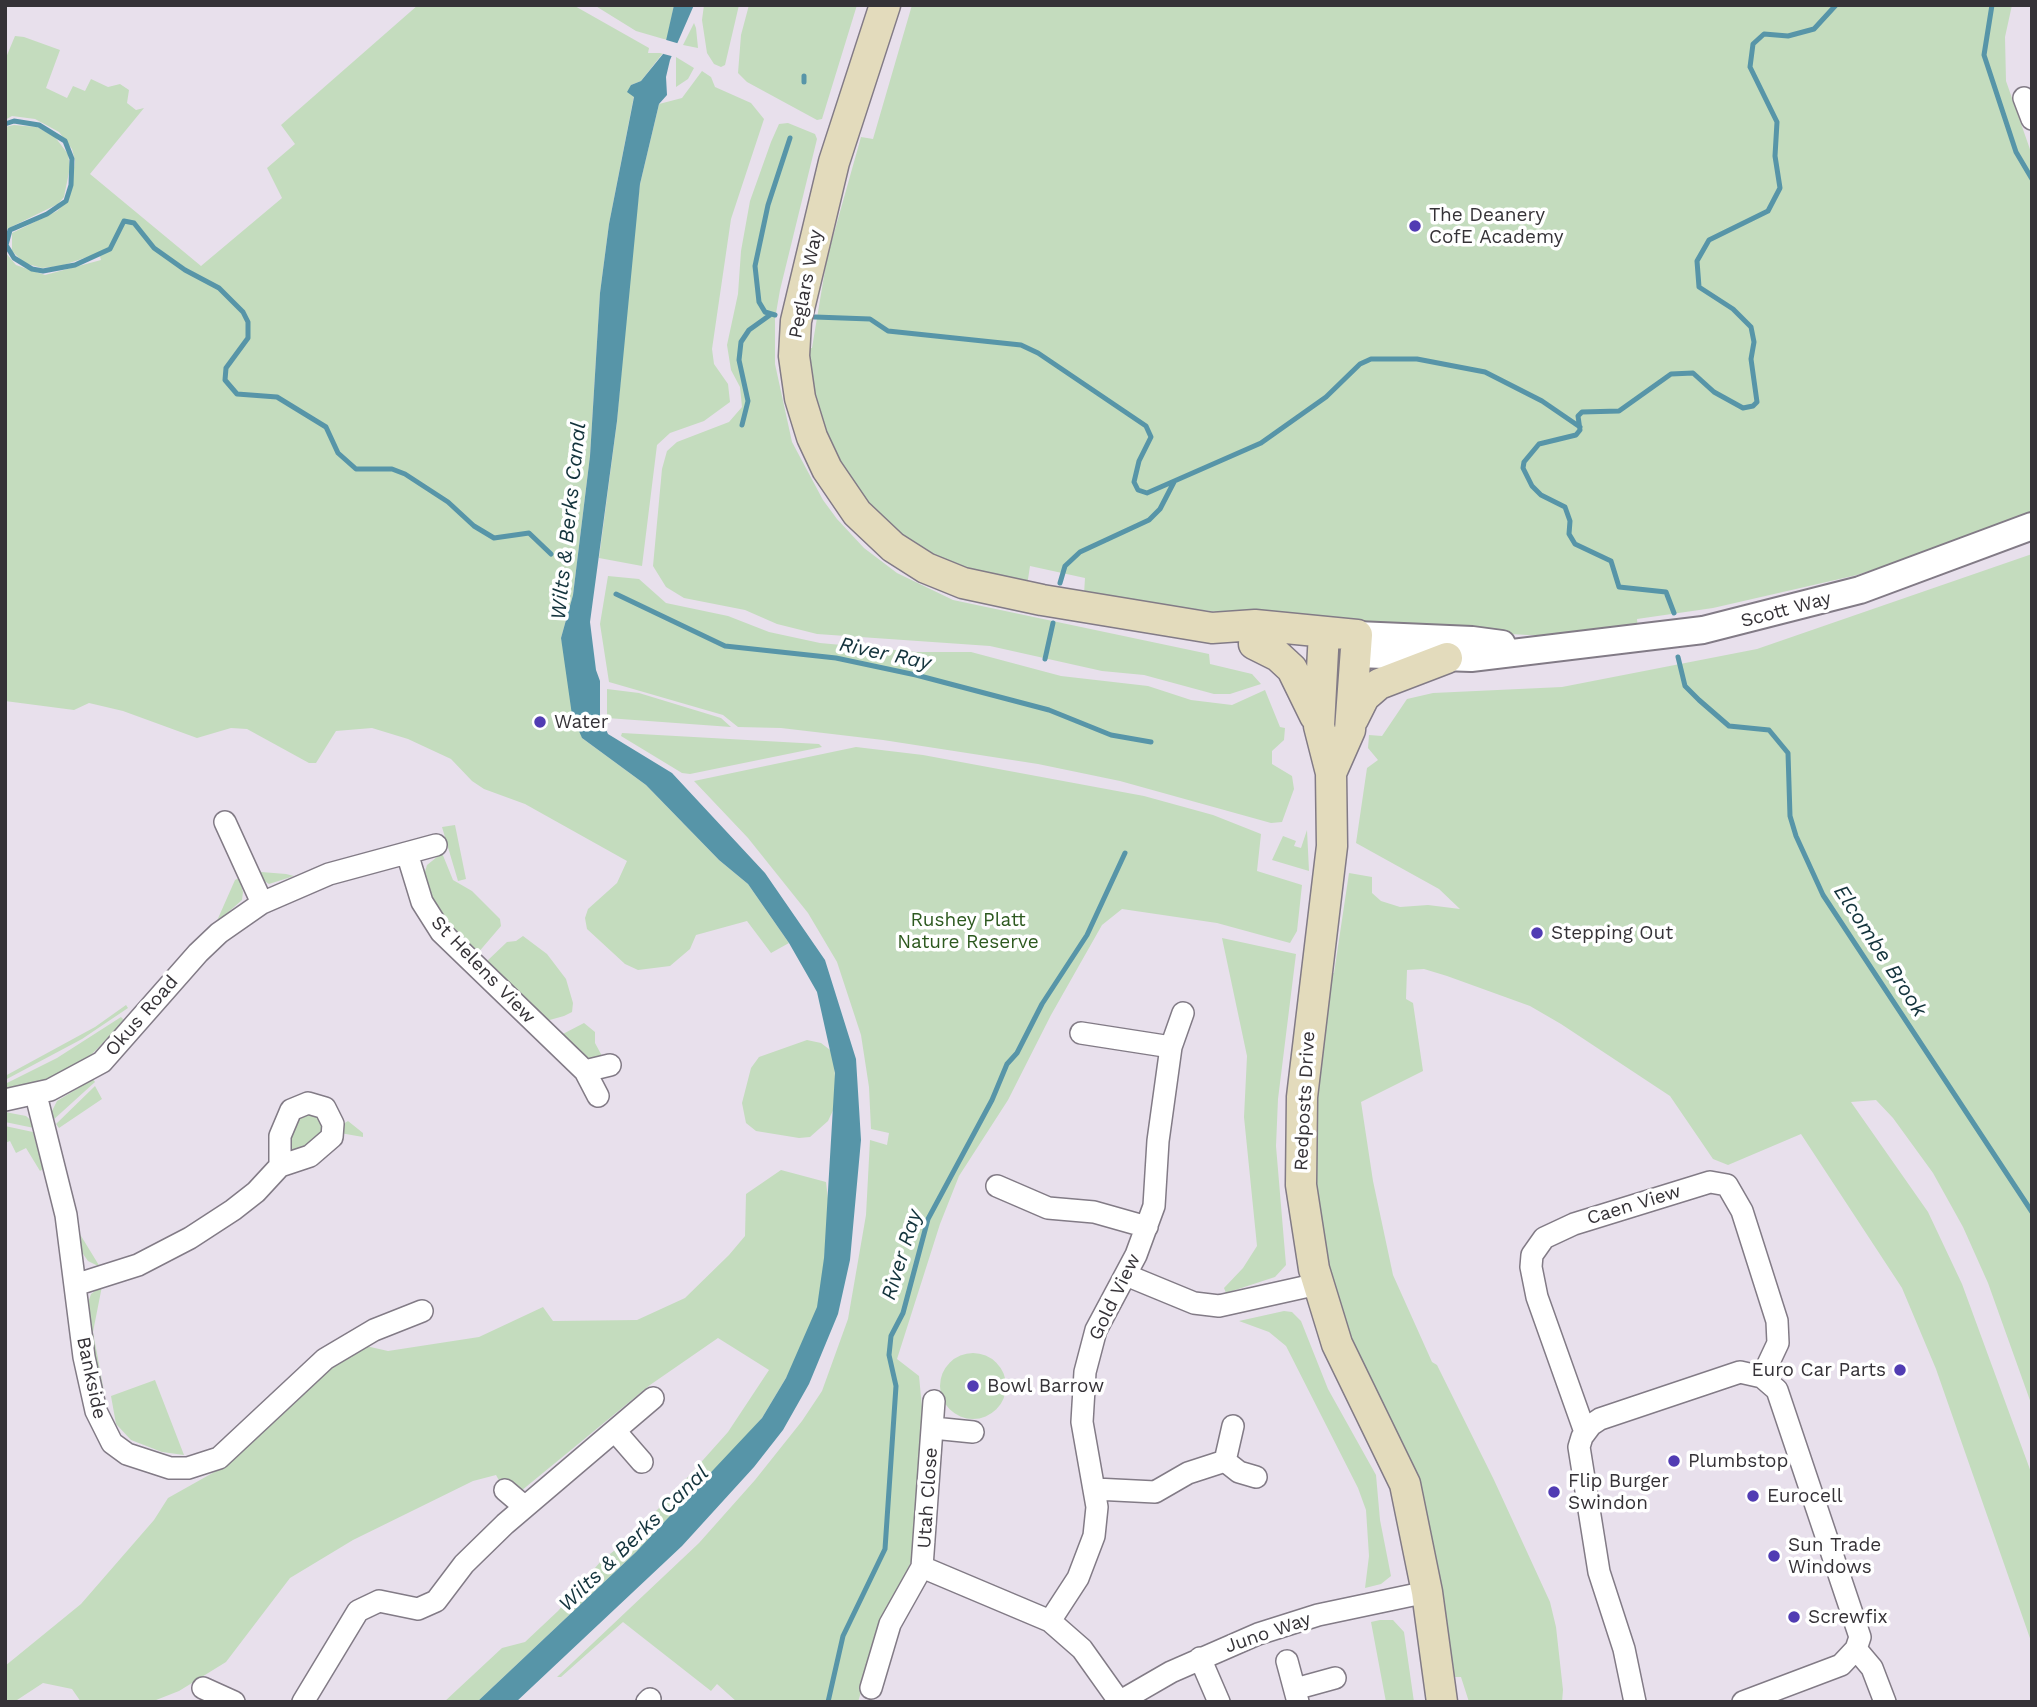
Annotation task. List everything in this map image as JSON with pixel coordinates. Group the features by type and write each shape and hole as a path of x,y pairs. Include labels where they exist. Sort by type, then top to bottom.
{"main road":[{"name":"Peglars Way","path":"885,5 834,162 796,321 794,356 800,398 812,438 827,469 848,502 880,536 907,558 946,577 1042,600 1212,628 1255,625 1323,642"},
{"name":"Peglars Way","path":"1212,628 1237,641 1254,644 1323,642 1356,645"},
{"name":"Redposts Drive","path":"1323,642 1319,726 1331,773 1330,872 1307,1054 1300,1140 1303,1204 1318,1284 1346,1365 1401,1473 1427,1592 1442,1702"},
{"path":"1254,644 1278,656 1292,669 1319,726"},
{"name":"Redposts Drive","path":"1331,773 1350,730 1356,645"},
{"path":"1350,730 1360,703 1379,684 1447,658"}],"street":[{"path":"2024,98 2032,119"},
{"name":"Scott Way","path":"1356,645 1447,658 1654,638 1757,619 1880,584 2032,526"},
{"name":"Scott Way","path":"1356,645 1472,640 1530,649"},
{"path":"225,822 244,838 262,903"},
{"name":"Okus Road","path":"5,1100 36,1095 80,1076 102,1062 198,953 228,926 262,903 329,874 436,845"},
{"name":"St Helens View","path":"407,853 422,902 441,932 585,1071 598,1096"},
{"name":"Gold View","path":"1050,1621 1078,1578 1090,1549 1097,1507 1082,1422 1085,1372 1099,1322 1126,1275 1156,1199 1158,1141 1171,1047 1183,1013"},
{"path":"1089,1027 1171,1047"},
{"path":"585,1071 610,1065"},
{"name":"Bankside","path":"36,1095 66,1215 84,1357 101,1427 112,1443 127,1454 170,1468 188,1468 219,1458 325,1359 348,1344 403,1328 422,1311"},
{"path":"75,1286 138,1265 190,1238 256,1192 280,1166"},
{"name":"Caen View","path":"1635,1702 1625,1649 1594,1545 1579,1447 1584,1432 1537,1297 1531,1267 1532,1255 1544,1238 1586,1220 1710,1182 1727,1185 1742,1211 1777,1321 1778,1343 1762,1377"},
{"path":"997,1186 1048,1208 1094,1212 1147,1227"},
{"path":"1126,1275 1175,1296 1219,1306 1318,1284"},
{"path":"1584,1432 1600,1419 1740,1372 1762,1377 1777,1390 1859,1630 1856,1649 1841,1665 1743,1702"},
{"path":"303,1702 358,1611 379,1601 406,1609 427,1607 436,1601 476,1552 653,1398"},
{"name":"Utah Close","path":"922,1567 934,1401"},
{"path":"1225,1461 1233,1426"},
{"name":"Utah Close","path":"933,1428 973,1432"},
{"path":"615,1430 642,1462"},
{"path":"1094,1489 1155,1492 1188,1473 1225,1461"},
{"path":"1225,1461 1240,1472 1256,1477"},
{"path":"505,1490 525,1507"},
{"path":"871,1688 890,1625 922,1567 1050,1621 1082,1649 1119,1702"},
{"name":"Juno Way","path":"1119,1702 1200,1658 1303,1619 1427,1592"},
{"path":"1856,1649 1872,1668 1885,1702"},
{"path":"1200,1658 1220,1702"},
{"path":"1287,1661 1297,1695 1335,1678"},
{"path":"203,1688 234,1702"}],"green space":[{"path":"418,5 573,5 649,48 648,53 663,53 641,81 631,85 634,96 609,224 600,293 590,456 573,595 561,638 582,738 646,785 719,860 748,884 789,943 771,953 747,921 696,935 690,949 670,966 638,970 625,964 587,929 585,918 588,909 617,883 627,861 525,804 484,789 472,781 451,759 408,739 372,728 336,731 316,763 309,763 247,729 231,728 197,738 123,711 89,703 74,710 5,701 5,252 16,265 45,275 101,260 99,253 61,266 42,268 24,263 12,251 12,233 57,211 69,200 75,161 72,149 59,132 35,119 12,116 5,120 5,60 15,36 60,50 46,88 67,98 73,86 85,91 91,79 108,87 120,84 129,90 127,103 136,110 144,108 90,174 201,266 282,198 267,168 295,144 281,125"},
{"path":"594,5 674,5 667,40 636,31"},
{"path":"704,5 739,5 725,65 721,67 714,64 707,53 702,20"},
{"path":"749,5 857,5 822,119 817,120 747,82 738,73 741,35"},
{"path":"912,5 2012,5 2005,37 2006,81 2032,155 2032,511 1921,554 1857,575 1713,608 1637,619 1638,630 1546,636 1291,622 1084,594 1085,578 1030,566 1027,586 950,568 874,518 824,445 804,349 812,348 827,258 861,137 873,139"},
{"path":"694,23 696,28 698,48 683,45"},
{"path":"676,57 694,68 688,79 676,87"},
{"path":"702,71 711,77 715,87 751,103 764,119 731,219 712,349 714,364 728,384 730,402 704,421 670,433 657,445 642,566 599,558 617,421 631,258 640,184 659,104 682,98"},
{"path":"788,123 815,134 817,139 780,290 775,319 775,364 792,442 823,500 837,519 864,548 897,573 953,600 1209,654 1210,664 1252,674 1261,684 1230,694 1214,694 1144,675 1102,671 990,646 817,634 777,624 745,610 684,598 666,587 653,566 662,469 667,451 677,442 729,422 742,407 740,387 731,370 727,345 738,294 741,251 750,201 771,142 779,124"},
{"path":"5,127 37,127 55,137 68,154 70,167 64,197 58,204 5,230"},
{"path":"2032,554 2032,1406 1988,1283 1963,1227 1933,1173 1893,1118 1876,1100 1851,1102 1928,1212 1962,1284 2032,1475 2032,1644 1936,1369 1902,1288 1801,1134 1728,1165 1713,1159 1670,1096 1561,1024 1530,1006 1447,976 1424,969 1407,970 1406,999 1413,1003 1423,1071 1361,1102 1373,1181 1393,1275 1432,1362 1437,1365 1494,1480 1550,1602 1556,1627 1563,1690 1562,1702 1469,1702 1461,1677 1453,1677 1438,1569 1414,1474 1355,1354 1322,1245 1311,1140 1329,973 1334,973 1349,873 1372,877 1372,893 1381,901 1400,907 1428,905 1460,909 1439,889 1356,843 1367,768 1378,760 1368,748 1369,735 1382,736 1407,699 1433,693 1562,687 1757,649"},
{"path":"608,576 639,579 666,603 728,616 769,632 820,643 917,652 971,652 1061,676 1148,686 1191,700 1232,705 1265,690 1280,727 1285,728 1284,740 1272,751 1272,764 1292,776 1294,789 1282,822 1271,823 1120,781 1038,764 883,740 781,728 738,727 723,715 609,682 600,624"},
{"path":"607,689 639,693 721,718 731,727 607,718"},
{"path":"622,733 819,744 822,747 690,774 682,773 621,736"},
{"name":"Rushey Platt Nature Reserve","path":"856,747 923,755 1144,796 1213,815 1261,834 1257,871 1302,885 1297,931 1290,943 1217,923 1122,909 1102,925 1051,1015 1008,1100 959,1176 940,1224 897,1359 919,1376 924,1428 913,1557 896,1597 887,1605 858,1702 737,1702 717,1684 711,1691 623,1622 561,1677 557,1677 699,1543 755,1480 822,1391 848,1319 866,1215 870,1140 887,1145 889,1133 871,1129 869,1087 861,1035 837,962 808,913 748,838 694,781"},
{"path":"455,825 466,879 458,881 442,827"},
{"path":"1307,830 1309,871 1272,860 1283,836 1296,841 1294,846 1301,848"},
{"path":"442,853 453,880 472,891 500,919 501,926 477,954 447,926 421,885 427,865"},
{"path":"249,871 286,874 294,876 269,884"},
{"path":"239,878 242,900 216,923 235,880"},
{"path":"523,936 547,954 566,979 573,1003 572,1012 546,1021 486,962 507,942 516,941"},
{"path":"1222,938 1296,954 1278,1099 1276,1146 1286,1265 1275,1277 1226,1293 1224,1288 1243,1268 1257,1246 1244,1117 1247,1056"},
{"path":"126,1005 128,1008 82,1039 5,1080 5,1076 95,1027"},
{"path":"121,1017 125,1021 89,1057 45,1082 5,1092 5,1084 57,1058"},
{"path":"584,1023 595,1032 595,1043 602,1056 587,1063 559,1036"},
{"path":"807,1040 821,1043 834,1053 836,1104 828,1121 810,1137 799,1138 756,1131 746,1123 742,1103 751,1068 759,1057"},
{"path":"93,1079 95,1082 52,1121 51,1113 57,1101"},
{"path":"95,1086 102,1099 59,1128 56,1124"},
{"path":"5,1112 26,1116 35,1124 34,1128 5,1122"},
{"path":"313,1113 321,1123 322,1134 317,1140 296,1151 291,1150 287,1147 297,1115"},
{"path":"348,1121 363,1133 363,1137 340,1133 340,1126"},
{"path":"5,1126 33,1132 43,1169 40,1171 26,1148 16,1153 10,1141 5,1143"},
{"path":"781,1170 826,1182 829,1207 819,1315 786,1378 762,1418 732,1452 636,1552 477,1702 444,1702 502,1648 525,1642 558,1611 601,1561 624,1543 670,1497 728,1432 769,1370 718,1338 650,1385 521,1491 501,1484 496,1475 473,1481 353,1540 290,1578 226,1662 179,1691 151,1702 81,1702 72,1689 43,1683 14,1702 5,1702 5,1666 81,1604 154,1520 168,1498 225,1466 330,1364 366,1346 388,1351 479,1337 543,1307 553,1321 637,1320 685,1298 729,1255 745,1236 746,1194"},
{"path":"78,1231 100,1267 88,1261 81,1251"},
{"path":"102,1286 93,1332 108,1413 103,1414 86,1309 91,1294"},
{"path":"1284,1311 1292,1312 1301,1321 1328,1389 1376,1475 1380,1520 1391,1576 1381,1584 1365,1588 1369,1556 1366,1510 1358,1488 1286,1346 1269,1332 1239,1321"},
{"name":"Bowl Barrow","path":"973,1353 986,1356 996,1363 1003,1373 1006,1386 1003,1399 996,1409 986,1416 973,1419 960,1416 950,1409 943,1399 940,1386 943,1373 950,1363 960,1356"},
{"path":"155,1380 184,1455 162,1452 131,1440 116,1424 111,1396"},
{"path":"1393,1620 1404,1632 1414,1702 1386,1702 1371,1622"}],"water":[{"path":"674,5 694,5 670,60 666,77 667,95 659,104 640,184 617,421 590,622 596,670 600,681 600,716 608,734 672,773 765,873 825,960 856,1059 861,1140 850,1260 838,1314 809,1384 783,1430 754,1467 682,1546 516,1702 477,1702 636,1552 762,1418 786,1378 817,1307 824,1258 835,1073 817,992 789,943 748,884 719,860 646,785 582,738 572,715 561,638 573,595 590,456 600,293 609,224 634,97 627,92 631,85 641,81 663,54"}],"pier":[{"path":"663,39 680,44 675,57 660,53"}],"waterway":[{"name":"Elcombe Brook","path":"1674,613 1666,592 1619,587 1611,561 1575,544 1569,534 1570,521 1565,507 1541,495 1532,486 1523,468 1524,462 1539,444 1576,435 1580,430 1578,416 1582,412 1619,411 1671,374 1693,373 1714,392 1743,408 1753,406 1757,402 1751,359 1754,342 1751,327 1733,309 1699,287 1697,261 1709,240 1768,211 1780,188 1775,156 1777,122 1750,67 1753,44 1764,34 1788,36 1814,29 1836,5"},
{"path":"1992,5 1984,55 2016,152 2032,179"},
{"path":"804,76 804,82"},
{"name":"River Ray","path":"5,124 14,121 39,125 65,141 72,159 71,185 66,201 47,214 10,230 6,245 14,258 32,269 43,271 75,265 110,249 124,221 134,223 154,248 185,270 219,288 243,312 248,322 248,338 226,368 225,380 237,394 277,397 326,427 338,453 356,469 392,469 405,474 448,502 474,526 494,538 529,533 551,554"},
{"path":"775,315 765,312 759,302 755,266 768,205 790,138"},
{"path":"742,425 748,401 739,360 741,342 749,330 770,315"},
{"path":"815,317 870,319 888,331 1021,345 1038,353 1146,426 1151,437 1139,461 1134,482 1138,490 1147,493 1261,443 1326,397 1360,364 1371,359 1417,359 1485,372 1542,401 1580,427"},
{"path":"1060,583 1065,566 1080,552 1149,520 1160,509 1174,482"},
{"name":"River Ray","path":"616,594 725,646 836,658 916,675 1049,710 1111,735 1151,742"},
{"path":"1045,659 1053,623"},
{"name":"Elcombe Brook","path":"1678,657 1685,686 1699,700 1729,726 1769,730 1788,753 1790,816 1796,836 1823,895 2032,1212"},
{"name":"River Ray","path":"828,1702 843,1636 885,1549 896,1386 889,1355 891,1336 903,1313 928,1219 992,1100 1007,1064 1017,1053 1042,1004 1087,935 1125,853"}],"place":[{"name":"The Deanery CofE Academy","path":"1415,226"},
{"name":"Water","path":"540,722"},
{"name":"Stepping Out","path":"1537,933"},
{"name":"Euro Car Parts","path":"1900,1370"},
{"name":"Bowl Barrow","path":"973,1386"},
{"name":"Plumbstop","path":"1674,1461"},
{"name":"Flip Burger Swindon","path":"1554,1492"},
{"name":"Eurocell","path":"1753,1496"},
{"name":"Sun Trade Windows","path":"1774,1556"},
{"name":"Screwfix","path":"1794,1617"}],"water label":[{"name":"Wilts & Berks Canal","path":"569,521"},
{"name":"Wilts & Berks Canal","path":"634,1539"}]}
